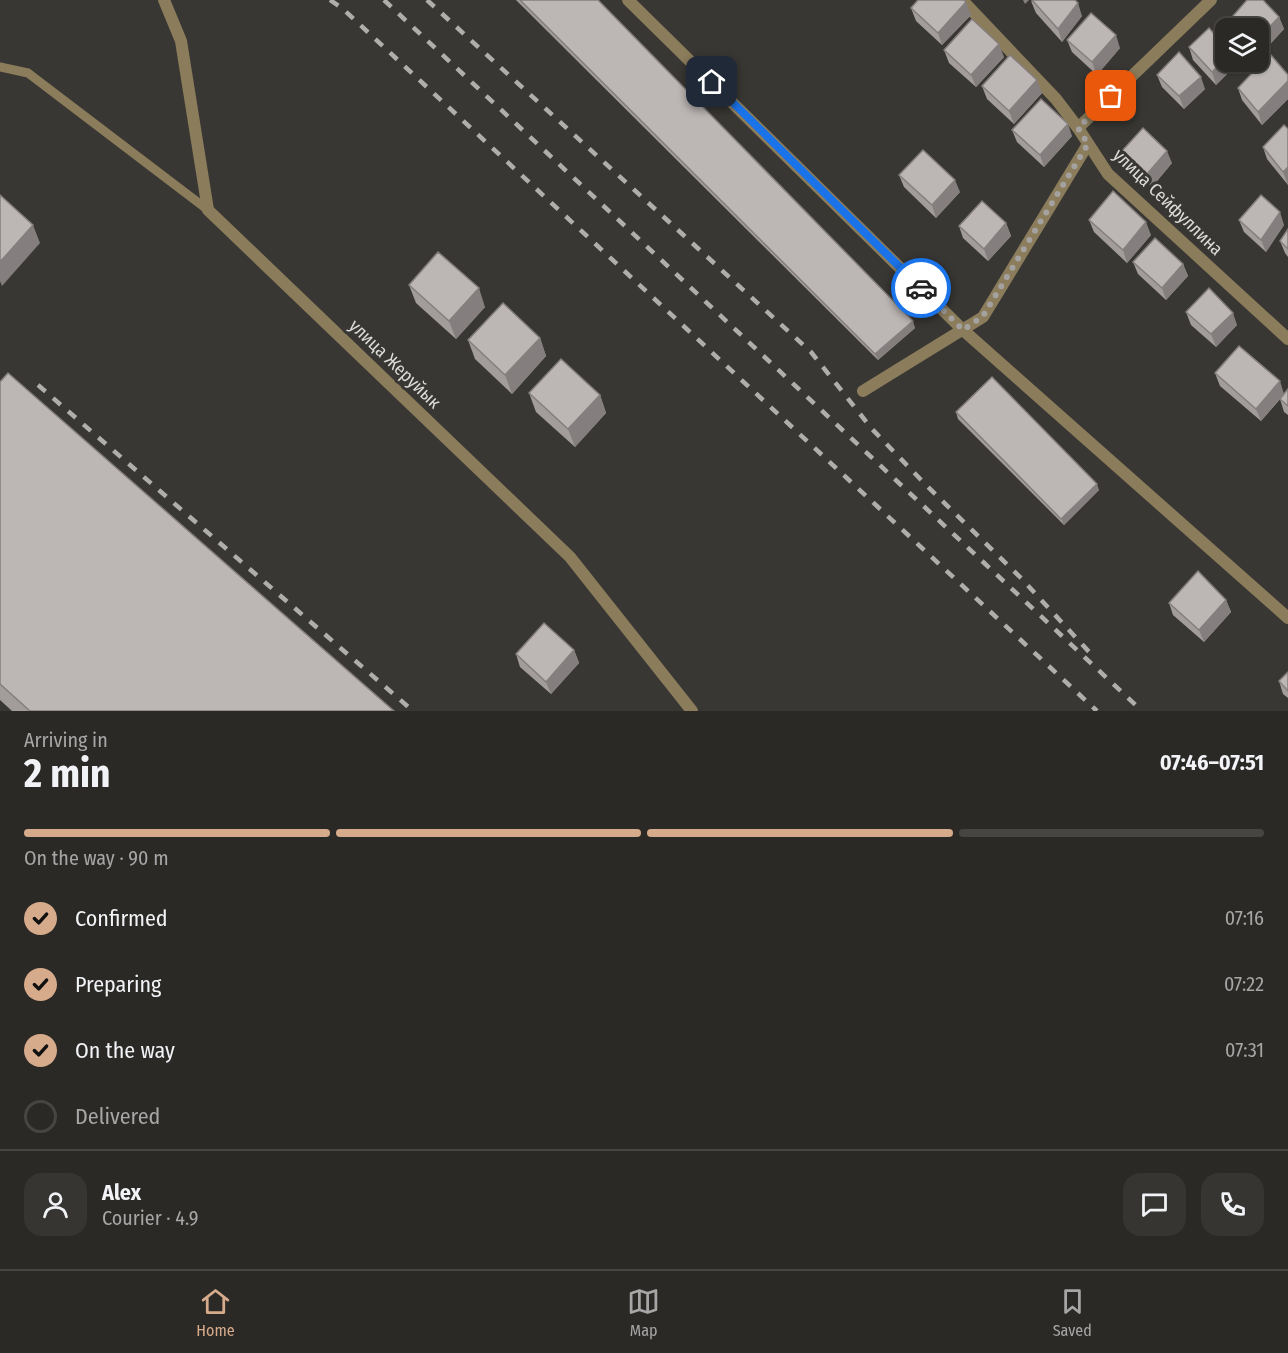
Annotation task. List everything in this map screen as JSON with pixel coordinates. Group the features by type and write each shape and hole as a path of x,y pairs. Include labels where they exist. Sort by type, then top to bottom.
{"street":[{"path":"164,0 181,41 208,210"},
{"path":"628,0 963,330 1288,618"},
{"name":"улица Сейфуллина","path":"962,0 1056,99 1108,174 1288,339"},
{"path":"1078,128 1211,0"},
{"path":"863,391 983,316 1088,144"},
{"name":"улица Жеруйык","path":"208,210 570,557 692,711"}],"lane":[{"path":"0,67 28,73 208,210"}],"building":[{"path":"520,0 598,0 913,321 875,354"},
{"path":"918,0 964,0 966,2 938,33 911,8"},
{"path":"1032,0 1075,0 1078,3 1058,29"},
{"path":"1247,0 1263,0 1279,17 1269,27 1269,18 1235,18 1233,16"},
{"path":"1091,13 1116,35 1092,62 1067,40"},
{"path":"972,19 999,44 971,75 944,50"},
{"path":"1209,28 1215,35 1215,69 1212,72 1189,47"},
{"path":"1179,52 1201,77 1179,96 1157,75"},
{"path":"1010,55 1037,80 1009,111 982,86"},
{"path":"1269,55 1288,75 1288,81 1258,112 1238,88 1253,72 1269,72"},
{"path":"1041,99 1068,124 1040,155 1012,130"},
{"path":"1284,125 1288,129 1288,167 1283,172 1263,147"},
{"path":"1143,128 1167,151 1147,174 1122,151"},
{"path":"923,150 955,180 932,205 899,175"},
{"path":"1113,191 1146,222 1123,250 1089,220"},
{"path":"0,195 33,225 0,262"},
{"path":"1261,195 1280,212 1261,240 1239,220"},
{"path":"982,201 1006,223 984,249 959,226"},
{"path":"1288,229 1288,249 1280,241"},
{"path":"1155,238 1183,264 1162,288 1133,262"},
{"path":"438,252 479,288 449,321 409,285"},
{"path":"1209,288 1233,313 1211,334 1186,312"},
{"path":"503,303 540,338 505,375 468,340"},
{"path":"1239,346 1280,381 1256,409 1215,373"},
{"path":"561,359 600,395 568,429 529,393"},
{"path":"8,373 394,711 30,711 0,684 0,382"},
{"path":"992,377 1097,484 1061,519 956,412"},
{"path":"1288,389 1288,406 1280,399"},
{"path":"1198,571 1226,600 1199,630 1169,603"},
{"path":"544,623 574,650 546,682 516,654"},
{"path":"1288,672 1288,691 1279,681"}],"railway":[{"path":"330,0 342,8 1097,711"},
{"path":"384,0 1142,711"},
{"path":"427,0 811,352 872,429 1020,577 1091,654"},
{"path":"38,385 413,711"}],"way so far":[{"path":"921,288 963,330 983,316 1088,144 1078,128 1111,96"}],"route":[{"path":"712,82 921,288"}]}
